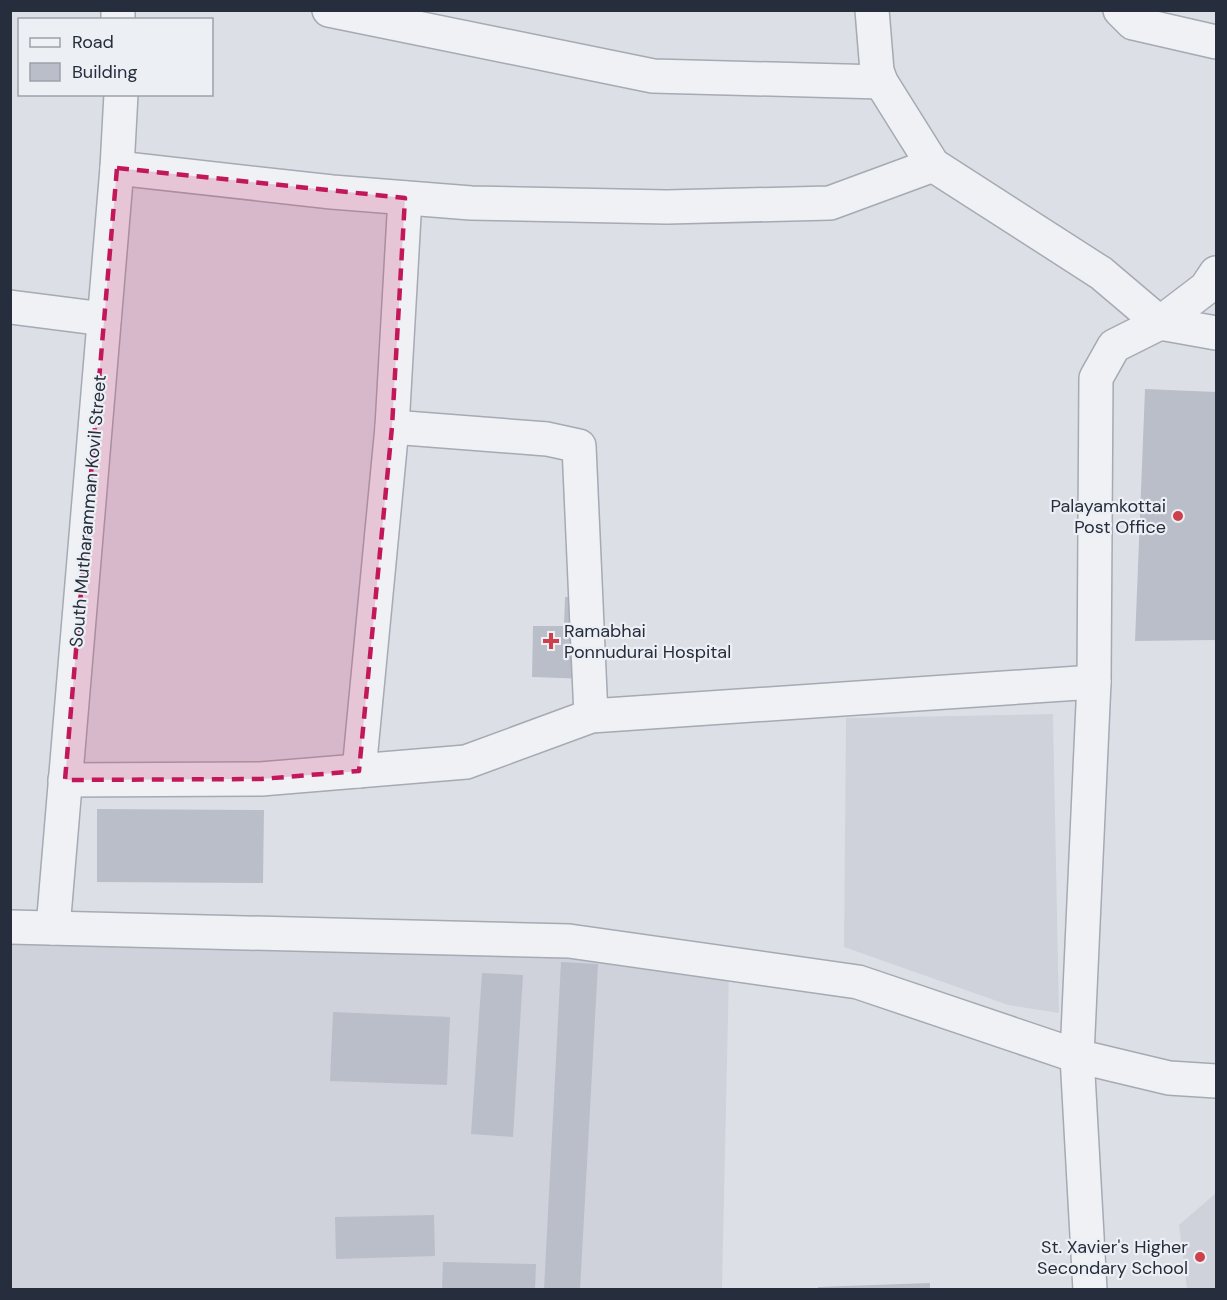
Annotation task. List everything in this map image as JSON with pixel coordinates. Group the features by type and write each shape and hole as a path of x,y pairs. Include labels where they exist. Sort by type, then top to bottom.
{"street":[{"path":"329,10 653,76 881,82"},
{"path":"872,10 877,71 881,82 933,165 1101,273 1160,323 1216,333"},
{"path":"1120,10 1133,23 1216,42"},
{"name":"South Mutharamman Kovil Street","path":"52,928 117,168 121,96"},
{"path":"117,168 471,203 667,207 830,203 933,165"},
{"path":"359,771 392,427 405,198"},
{"path":"1090,1290 1077,1056 1094,682 1096,378 1114,346 1160,323 1206,288 1216,273"},
{"path":"10,308 104,319"},
{"path":"392,427 548,439 579,446 591,716"},
{"path":"65,780 261,779 466,762 591,716 1094,682"},
{"path":"10,927 569,941 858,982 1077,1056 1169,1078 1216,1081"}],"highlighted area":[{"path":"117,168 405,198 392,427 359,771 261,779 65,780"}],"shaded area":[{"path":"1053,714 1059,1013 1008,1005 844,947 846,718"},
{"path":"11,943 548,948 729,973 722,1289 11,1290"},
{"name":"St. Xavier's Higher Secondary School","path":"1216,1193 1216,1289 1187,1289 1179,1225"}],"building":[{"name":"Palayamkottai Post Office","path":"1145,389 1216,392 1216,640 1135,641"},
{"path":"565,597 592,597 589,679 532,677 533,626 564,626"},
{"path":"97,809 264,810 263,883 97,882"},
{"path":"561,962 598,964 580,1290 544,1290"},
{"path":"482,973 523,975 513,1137 471,1134"},
{"path":"333,1012 450,1017 447,1085 330,1081"},
{"path":"434,1215 435,1256 336,1259 335,1217"},
{"path":"443,1262 536,1264 535,1290 442,1290"},
{"path":"930,1283 930,1290 818,1290 818,1287"}],"place":[{"name":"Palayamkottai Post Office","path":"1178,516"},
{"name":"Ramabhai Ponnudurai Hospital","path":"551,641"},
{"name":"St. Xavier's Higher Secondary School","path":"1200,1257"}]}
